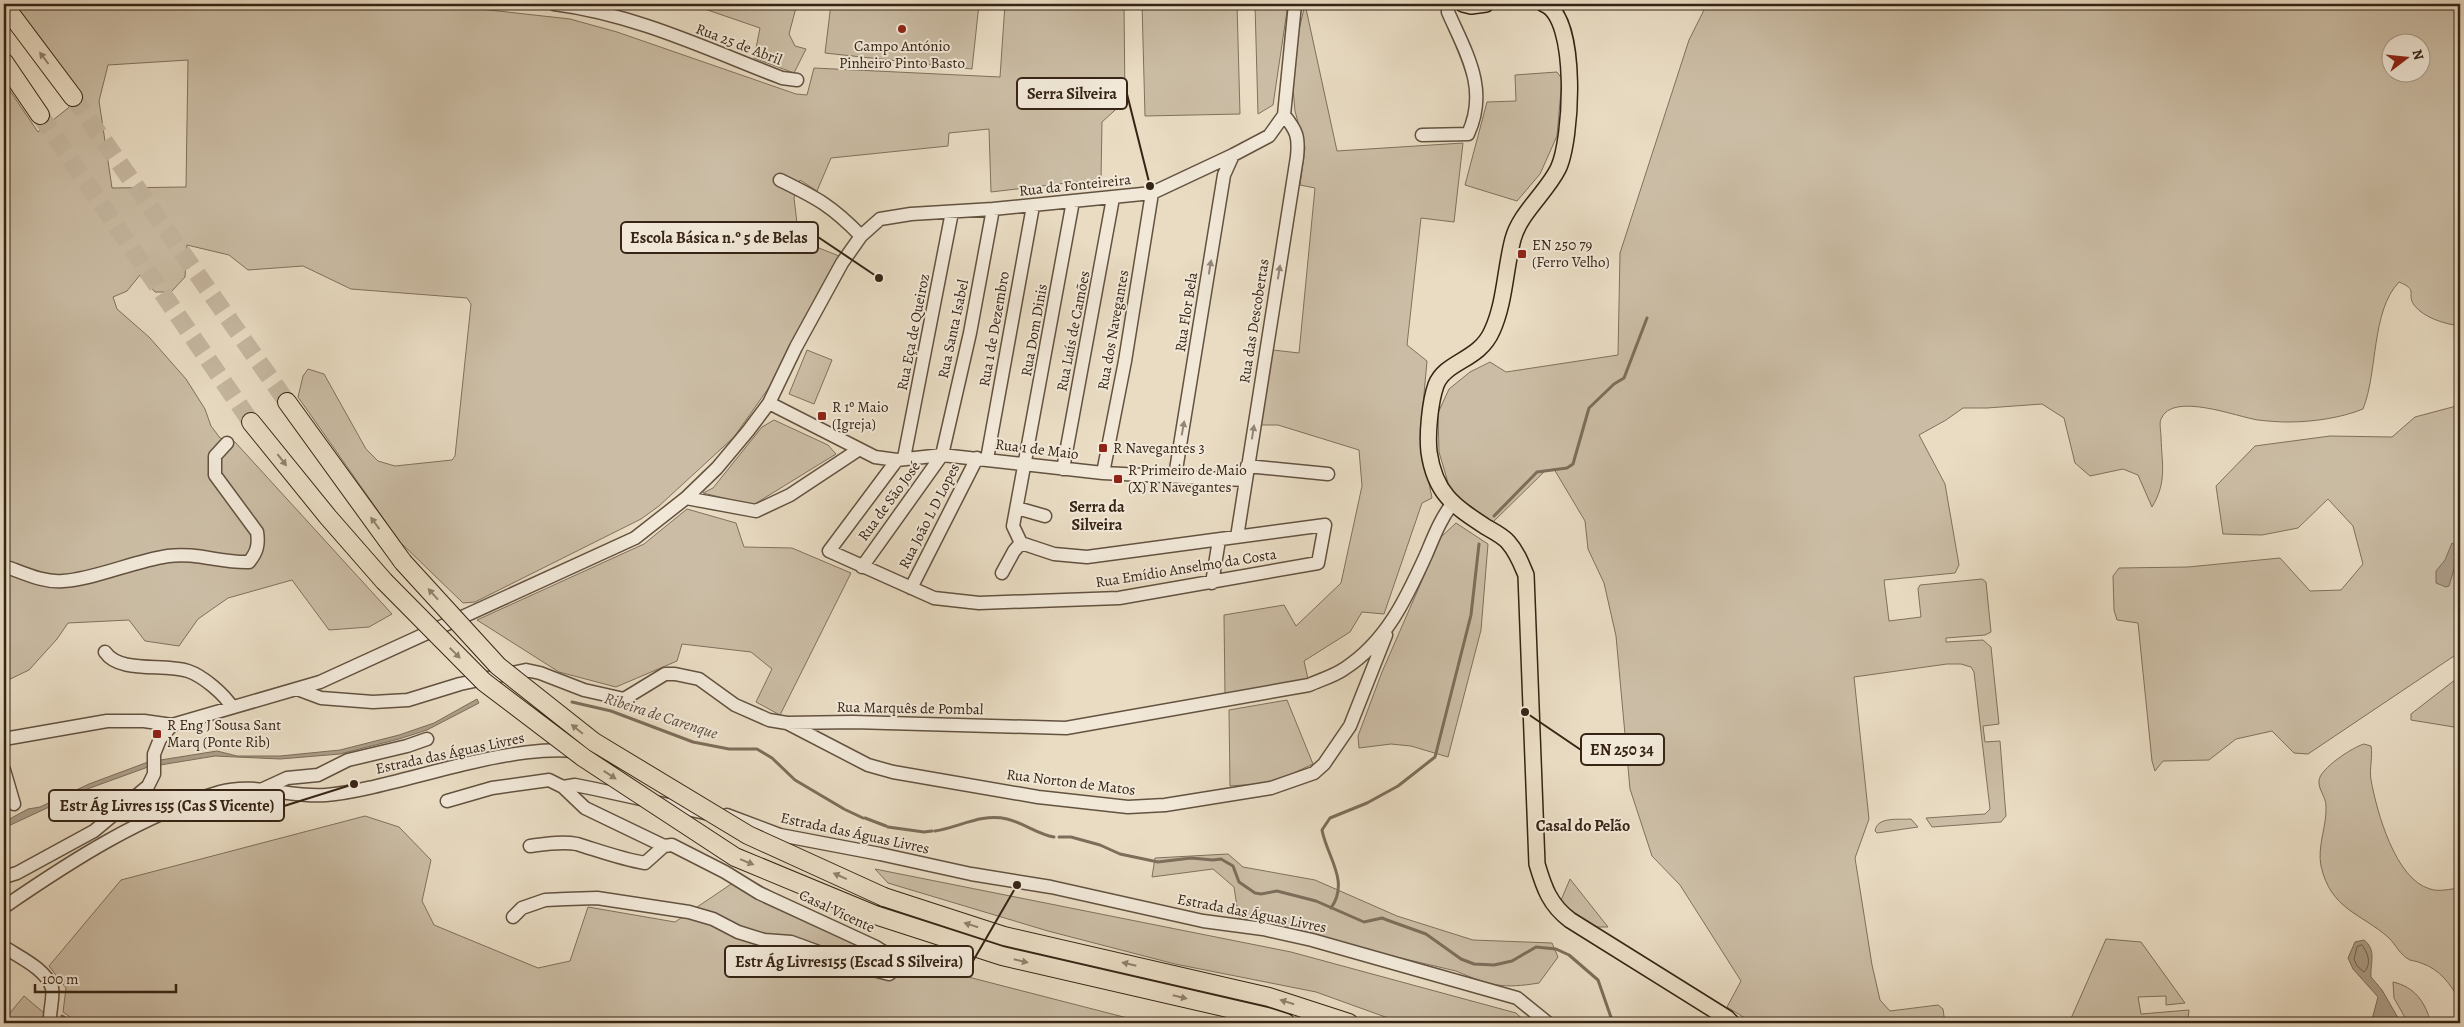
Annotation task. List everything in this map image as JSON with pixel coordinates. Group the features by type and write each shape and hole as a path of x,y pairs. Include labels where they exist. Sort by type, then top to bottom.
{"highway":[{"path":"4,5 73,97"},
{"path":"4,62 40,115"},
{"path":"287,402 403,562 498,666 594,742 748,835 884,896 1004,936 1269,997 1349,1023"},
{"path":"251,422 328,517 384,581 484,682 584,758 735,857 875,915 1002,956 1286,1023"}],"main road":[{"path":"1463,4 1471,6 1486,4"},
{"path":"1547,4 1566,35 1569,53 1568,105 1564,147 1558,168 1513,237 1492,331 1482,347 1468,359 1446,369 1436,384 1429,425 1429,452 1436,477 1452,504 1507,540 1519,557 1526,575 1537,864 1545,891 1558,911 1570,920 1655,971 1732,1023"}],"street":[{"name":"Rua 25 de Abril","path":"554,4 582,7 630,19 782,78 797,80"},
{"name":"Rua da Fonteireira","path":"172,725 320,682 635,538 686,498 718,468 769,403 801,338 842,263 861,236 880,219 993,210 1152,193 1269,136 1284,115 1295,4"},
{"path":"1422,135 1468,134 1473,124 1478,90 1475,76 1448,12 1448,4"},
{"name":"Rua das Descobertas","path":"1237,537 1299,140 1293,126 1284,115"},
{"name":"Rua Flor Bela","path":"1175,476 1224,175 1233,155"},
{"path":"780,180 816,196 840,214 861,236"},
{"name":"Rua dos Navegantes","path":"1103,473 1125,361 1152,193"},
{"name":"Rua Luís de Camões","path":"1063,469 1113,198"},
{"name":"Rua Dom Dinis","path":"1021,543 1014,526 1073,201"},
{"name":"Rua 1 de Dezembro","path":"982,459 1033,206"},
{"name":"Rua Santa Isabel","path":"942,455 970,333 993,210"},
{"name":"Rua Eça de Queiroz","path":"900,459 952,212"},
{"name":"Rua 1 de Maio","path":"769,403 874,457 900,459 942,455 1103,473 1245,480"},
{"path":"4,566 34,577 63,582 169,556 195,554 230,562 248,562 255,554 258,542 257,532 215,475 215,456 227,443"},
{"path":"686,498 756,511 790,495 858,450"},
{"name":"Rua de São José","path":"862,566 942,455"},
{"name":"Rua Emídio Anselmo da Costa","path":"900,459 829,551 934,598 980,603 1119,598 1212,583 1318,563 1325,525 1237,537"},
{"name":"Rua João L D Lopes","path":"910,588 982,459"},
{"path":"1247,466 1328,474"},
{"name":"Rua Marquês de Pombal","path":"297,689 321,698 373,702 408,700 460,684 526,670 540,673 584,690 624,699 665,674 675,674 699,679 735,705 770,720 787,723 853,722 1066,728 1309,685 1343,670 1371,647 1389,627 1418,570 1440,519 1452,504"},
{"path":"1017,508 1045,516"},
{"path":"1002,573 1014,550 1021,543 1054,554 1087,556 1237,537"},
{"path":"1212,583 1220,540"},
{"name":"Rua Norton de Matos","path":"787,723 868,765 893,772 1038,797 1128,807 1147,807 1271,788 1314,773 1324,764 1350,726 1389,627"},
{"path":"105,652 110,659 121,664 186,670 199,675 209,686 225,696 232,707"},
{"path":"4,739 107,721 144,721 172,725"},
{"path":"4,877 17,873 94,831 148,786 154,769 154,754 160,739 172,725"},
{"path":"263,790 287,778 318,775 348,760 407,746 427,739"},
{"name":"Estrada das Águas Livres","path":"4,907 114,836 168,812 221,792 242,788 288,794 325,795 408,779 527,751 580,752 604,756 664,789 728,816 780,835 971,874 1051,886 1203,921 1263,929 1312,940 1517,998 1548,1023"},
{"path":"5,778 14,804"},
{"name":"Casal Vicente","path":"447,801 492,788 549,780 563,787 585,808 664,846 672,845 759,892 876,947 898,961 896,968 889,974 854,965 791,942 764,940 738,932 713,918 688,912 597,898 545,900 522,908 514,917"},
{"path":"563,787 582,786 684,810 728,816"},
{"path":"530,846 550,843 575,844 619,859 645,863 664,846"},
{"path":"4,947 30,963 44,976 52,988 50,1023"}],"shaded area":[{"path":"15,4 435,4 570,19 617,32 796,94 807,95 814,68 1000,77 1005,4 1124,4 1125,101 1102,122 1101,179 991,192 989,129 949,133 948,146 831,158 817,191 800,180 794,198 799,240 839,256 770,386 734,437 659,506 641,519 475,602 463,603 400,542 298,397 303,376 308,369 324,374 366,449 378,461 395,466 452,460 455,456 471,304 467,298 351,289 303,266 248,270 229,255 187,245 185,277 171,292 155,292 140,275 127,291 113,297 117,309 149,337 186,379 205,409 211,426 220,438 235,442 392,614 369,627 329,630 292,580 228,598 198,619 179,646 145,641 129,620 68,623 57,639 29,670 4,682 4,82 38,132 82,97","holes":["188,60 186,187 112,188 99,101 108,65"]},
{"path":"690,4 797,4 789,34 795,46 806,49 794,73 754,58 760,28"},
{"name":"Campo António Pinheiro Pinto Basto","path":"831,4 979,4 972,69 825,53"},
{"path":"1142,4 1237,4 1240,114 1145,116"},
{"path":"1255,4 1288,4 1273,105 1258,114"},
{"path":"1305,4 1337,151 1463,143 1454,222 1421,218 1407,345 1427,361 1420,438 1432,498 1422,503 1384,614 1362,612 1350,632 1304,661 1308,679 1225,695 1224,615 1284,605 1296,626 1341,583 1362,486 1359,450 1278,425 1258,425 1273,350 1299,353 1315,188 1300,185 1305,148 1295,111 1291,65"},
{"path":"1707,4 2460,4 2460,326 2441,322 2418,310 2412,301 2409,287 2399,282 2390,294 2379,325 2368,394 2363,409 2326,419 2288,422 2258,420 2191,406 2178,407 2167,411 2160,423 2163,465 2162,482 2152,507 2138,475 2123,469 2090,476 2075,463 2064,418 2042,404 1963,408 1919,435 1945,484 1959,565 1955,573 1884,580 1889,621 1921,617 1918,589 1920,585 1982,579 1986,582 1991,632 1985,635 1946,638 1946,642 1983,640 1991,647 1999,724 1983,726 1985,742 2000,741 2006,816 2001,822 1932,827 1926,818 1985,814 1990,809 1974,672 1971,667 1961,664 1947,664 1854,677 1869,819 1855,858 1872,965 1880,1000 1890,1011 1938,1005 1943,1009 1945,1023 1753,1023 1727,1007 1741,981 1680,885 1652,856 1630,789 1616,636 1604,583 1588,549 1585,521 1554,469 1545,471 1493,522 1456,496 1449,486 1439,452 1438,413 1449,389 1470,372 1490,362 1506,372 1618,355 1620,253 1689,40"},
{"path":"1557,72 1562,79 1557,136 1540,174 1517,201 1465,185 1487,102 1516,101 1515,75"},
{"path":"807,350 832,360 814,404 789,394"},
{"path":"2460,405 2460,652 2308,754 2294,753 2272,731 2236,739 2209,760 2163,761 2155,771 2152,761 2138,623 2117,620 2114,610 2113,576 2119,568 2188,567 2280,558 2310,591 2341,590 2363,564 2353,526 2328,499 2298,528 2262,535 2223,534 2216,486 2255,446 2330,436 2392,437 2415,417"},
{"path":"774,420 828,445 836,454 753,505 703,493 713,488 762,427"},
{"path":"687,509 736,523 744,547 792,548 851,573 780,715 756,702 772,669 751,652 682,644 677,661 616,687 559,672 477,620 644,544"},
{"path":"1456,523 1488,544 1481,630 1448,757 1411,746 1391,744 1359,748 1358,736 1382,672 1441,537"},
{"path":"2460,676 2460,728 2411,720 2411,714"},
{"path":"1287,700 1313,764 1272,783 1230,786 1229,710"},
{"path":"2364,744 2371,746 2371,776 2374,793 2383,826 2398,859 2418,883 2430,889 2460,888 2460,1001 2439,973 2403,955 2389,938 2340,902 2326,881 2320,858 2326,806 2320,787 2320,776 2330,765 2345,754"},
{"path":"365,816 399,827 431,860 422,901 434,925 538,968 570,961 588,907 675,922 743,876 791,902 941,970 1147,1023 79,1023 63,1012 66,988 49,966 121,880"},
{"path":"1911,819 1918,827 1877,833 1875,831 1877,826 1884,821"},
{"path":"1228,854 1243,867 1315,880 1397,916 1473,940 1552,943 1558,957 1539,983 1515,986 1497,985 1456,971 1239,920 1234,887 1213,869 1152,877 1155,858"},
{"path":"875,869 1291,952 1516,1013 1527,1023 1402,1023 1316,992 1175,964 1048,931 888,883"},
{"path":"1570,879 1608,927 1596,927 1559,905"},
{"path":"2106,939 2141,942 2185,1003 2166,1005 2166,996 2138,997 2141,1014 2189,1010 2188,1019 2185,1023 2069,1023"},
{"path":"2393,982 2401,984 2418,996 2426,1008 2431,1023 2408,1023 2394,998"},
{"path":"24,996 44,1013 45,1023 10,1023 5,1019"}],"water":[{"path":"2452,543 2457,546 2458,555 2449,586 2446,587 2436,583 2436,571 2445,560"},
{"path":"477,699 479,703 427,730 340,754 280,759 215,756 148,767 90,788 4,828 4,822 28,809 40,807 89,784 148,762 217,751 237,756 280,756 340,750 399,735 434,723"},
{"path":"2364,940 2372,952 2371,977 2382,990 2401,1023 2371,1023 2378,997 2353,969 2348,958 2355,942"}],"waterway":[{"path":"1494,516 1537,472 1567,468 1573,464 1589,408 1614,384 1624,378 1647,318"},
{"path":"1331,908 1336,898 1338,879 1322,830 1330,818 1367,803 1398,786 1435,757 1471,615 1479,544"},
{"name":"Ribeira de Carenque","path":"572,702 611,711 693,742 729,749 757,749 772,758 795,780 844,809"},
{"name":"Ribeira de Carenque","path":"846,810 863,818"},
{"name":"Ribeira de Carenque","path":"865,818 886,826"},
{"name":"Ribeira de Carenque","path":"935,831 979,819 997,818 1007,819 1054,837"},
{"name":"Ribeira de Carenque","path":"888,827 924,832 932,831"},
{"name":"Ribeira de Carenque","path":"1059,837 1071,837 1100,845 1120,854 1158,862 1191,858 1221,859 1233,866 1239,882 1255,893 1261,894 1277,891 1316,901 1364,922 1382,918 1426,934 1461,959 1474,964 1494,965 1512,961 1536,947 1556,949 1569,955 1598,980 1613,1023"},
{"path":"62,1016 74,1023"}],"tunnel":[{"path":"73,97 287,402"},
{"path":"40,115 251,422"}],"place":[{"name":"Campo António Pinheiro Pinto Basto","path":"902,29"},
{"name":"Serra Silveira","path":"1150,186"},
{"name":"EN 250 79 (Ferro Velho)","path":"1522,254"},
{"name":"Escola Básica n.º 5 de Belas","path":"879,278"},
{"name":"R 1º Maio (Igreja)","path":"822,416"},
{"name":"R Navegantes 3","path":"1103,448"},
{"name":"R Primeiro de Maio (X) R Navegantes","path":"1118,479"},
{"name":"EN 250 34","path":"1525,712"},
{"name":"R Eng J Sousa Sant Marq (Ponte Rib)","path":"157,734"},
{"name":"Estr Ág Livres 155 (Cas S Vicente)","path":"354,784"},
{"name":"Estr Ág Livres155 (Escad S Silveira)","path":"1017,885"}],"district":[{"name":"Serra da Silveira","path":"1097,516"},
{"name":"Casal do Pelão","path":"1583,826"}]}
